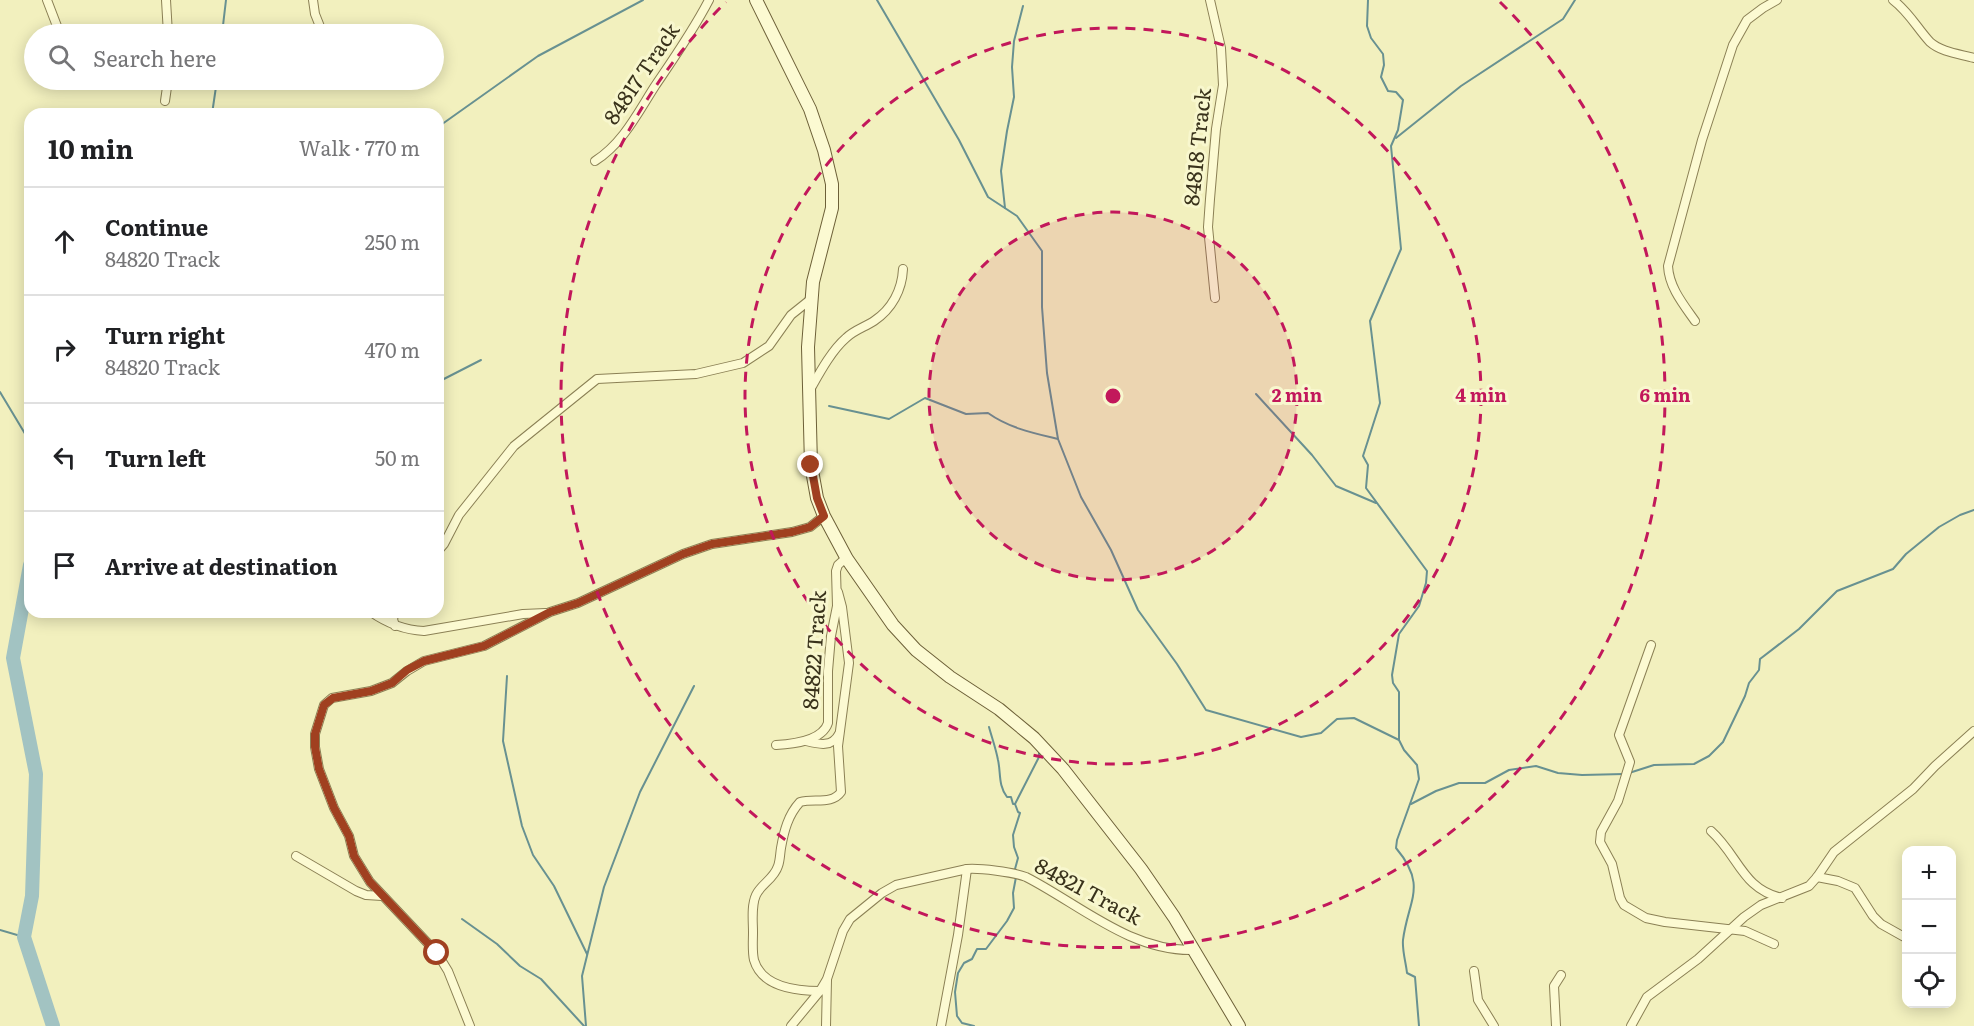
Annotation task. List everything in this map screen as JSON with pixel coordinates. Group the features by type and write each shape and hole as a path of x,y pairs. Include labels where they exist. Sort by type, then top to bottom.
{"street":[{"path":"47,0 56,24"},
{"path":"166,0 167,24"},
{"path":"314,0 315,14 319,24"},
{"name":"84817 Track","path":"595,161 609,152 625,134 695,28 709,0"},
{"path":"756,0 810,109 824,150 832,184 832,208 820,248 811,299 808,347 811,388 811,465 817,498 824,516 846,558 893,625 916,650 950,677 999,709 1034,738 1063,769 1141,869 1174,917 1239,1026"},
{"name":"84818 Track","path":"1210,0 1221,48 1223,85 1216,129 1208,227 1215,298"},
{"path":"1695,321 1674,289 1669,277 1668,266 1708,119 1733,45 1747,20 1777,0"},
{"path":"1893,0 1904,8 1932,43 1949,52 1974,58"},
{"path":"165,101 167,90"},
{"path":"811,388 839,344 890,308 902,280 903,269"},
{"path":"444,544 459,515 514,446 597,379 696,374 742,363 769,346 791,315 811,299"},
{"path":"470,1026 448,971 437,953 382,896 354,856 349,836 334,808 319,769 315,734 324,705 333,698 371,691 392,683 407,670 424,661 484,646 550,612 578,603 683,554 712,544 792,532 810,527 824,516"},
{"name":"84822 Track","path":"776,745 820,736 828,723 828,662 838,592 836,571 838,565 846,558"},
{"path":"820,991 798,991 782,986 764,975 753,957 756,896 759,889 774,875 779,865 780,851 794,809 800,802 831,800 838,797 841,792 839,734 849,663 838,592"},
{"path":"379,618 410,631 424,631 478,624 523,614 550,612"},
{"path":"393,618 395,626"},
{"path":"1651,645 1619,735 1630,762 1628,773 1618,801 1601,832 1600,842 1612,864 1620,898 1629,910 1646,918 1731,928 1756,934 1774,944"},
{"path":"1631,1026 1647,997 1698,959 1731,928 1761,906 1809,886 1834,852 1913,789 1974,731"},
{"path":"806,740 829,744 837,739 839,734"},
{"path":"1711,831 1729,849 1750,882 1771,895 1783,898"},
{"path":"296,856 356,891 366,895 382,896"},
{"name":"84821 Track","path":"791,1026 827,979 843,931 850,919 896,885 967,869 978,868 1024,877 1077,909 1137,938 1171,949 1194,950"},
{"path":"941,1026 958,935 967,869"},
{"path":"1817,877 1838,881 1855,888 1873,916 1881,924 1902,936"},
{"path":"1474,971 1478,1000 1494,1026"},
{"path":"1556,1026 1554,986 1561,975"},
{"path":"826,1026 827,979"}],"waterway":[{"path":"223,24 226,0"},
{"path":"444,123 538,56 643,0"},
{"path":"877,0 959,140 988,197 1017,216 1042,251 1042,307 1047,373 1058,439 1081,497 1111,550 1138,610 1177,664 1206,710 1301,737 1321,733 1337,719 1354,718 1399,740"},
{"path":"1368,0 1367,26 1371,38 1383,54 1384,65 1381,77 1388,91 1396,92 1403,100 1398,130 1391,146 1401,249 1370,321 1380,403 1363,456 1368,465 1366,488 1427,571 1419,606 1399,634 1392,675 1393,683 1399,692 1399,740 1417,765 1419,779 1396,848 1406,861 1414,883 1403,944 1407,973 1415,977 1419,1026"},
{"path":"1396,138 1461,86 1563,19 1575,0"},
{"path":"1005,208 1001,171 1014,97 1012,67 1014,41 1023,6"},
{"path":"213,108 216,90"},
{"path":"444,379 481,360"},
{"path":"0,392 24,432"},
{"path":"1256,394 1312,455 1336,486 1376,503"},
{"path":"829,406 889,419 925,398 966,414 988,413 1013,426 1058,439"},
{"path":"1629,773 1654,765 1694,764 1709,756 1723,742 1749,683 1759,670 1760,659 1799,629 1837,591 1893,569 1906,554 1939,527 1974,510"},
{"path":"24,598 13,658 36,774 32,896 24,937 53,1026"},
{"path":"507,676 503,741 522,826 533,855 554,886 587,954"},
{"path":"586,1026 582,976 604,887 640,792 694,686"},
{"path":"989,727 999,765 1002,788 1015,804"},
{"path":"1015,869 1018,858 1013,835 1020,813 1015,804 1039,753"},
{"path":"1411,804 1436,791 1459,783 1485,783 1509,770 1536,766 1558,773 1624,774"},
{"path":"974,1026 962,1023 957,1016 955,992 958,973 964,963 972,959 977,949 986,949 1007,921 1014,908 1013,893 1016,877"},
{"path":"462,919 497,944 520,966 541,979 584,1026"},
{"path":"0,930 24,937"}],"route":[{"path":"437,953 370,882 354,856 349,836 334,808 319,769 315,734 324,705 333,698 371,691 392,683 407,670 424,661 484,646 550,612 578,603 683,554 712,544 792,532 810,527 824,516 817,498 811,465"}]}
